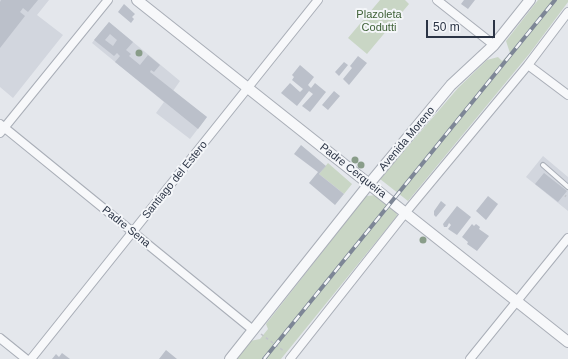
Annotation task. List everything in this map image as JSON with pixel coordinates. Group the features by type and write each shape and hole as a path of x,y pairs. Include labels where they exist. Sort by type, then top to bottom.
{"street":[{"path":"1,128 108,0"},
{"name":"Padre Cerqueira","path":"137,0 568,342"},
{"name":"Santiago del Estero","path":"31,359 318,0"},
{"path":"437,0 447,3 494,45"},
{"name":"Avenida Moreno","path":"230,359 369,184 451,85 494,45 530,0"},
{"path":"292,358 406,212 528,65 568,12"},
{"path":"528,65 568,95"},
{"name":"Padre Sena","path":"1,128 133,232 253,330"},
{"path":"470,359 568,238"},
{"path":"0,338 26,359"}],"lane":[{"path":"543,165 568,187"}],"path":[{"path":"253,330 276,344 292,358"}],"shaded area":[{"path":"0,0 49,0 37,15 63,35 13,98 0,87"},
{"path":"109,22 180,81 173,91 207,117 190,139 156,113 164,102 92,43"},
{"path":"543,156 568,177 568,211 526,177"}],"green space":[{"name":"Plazoleta Codutti","path":"380,0 405,0 409,4 367,54 348,38"},
{"path":"538,0 568,0 568,2 530,53 408,201 380,179 458,88 487,60 498,57 502,61 510,53 506,41"},
{"path":"328,163 352,184 344,194 319,174"},
{"path":"377,195 396,209 397,216 281,359 236,359 250,341 260,339 268,329 266,324 366,196"}],"building":[{"path":"1,0 38,0 28,12 23,8 20,12 25,16 0,48 0,2"},
{"path":"464,0 475,0 468,9 461,4"},
{"path":"124,4 135,14 132,17 134,19 131,23 118,12"},
{"path":"109,22 133,42 126,50 131,54 129,56 140,65 148,55 160,65 154,72 151,70 150,72 207,117 198,129 115,62 120,56 117,53 114,56 94,40","holes":["110,34 117,40 113,46 105,40"]},
{"path":"358,56 367,63 349,85 343,79 352,68 350,66"},
{"path":"344,62 348,65 339,76 335,72"},
{"path":"300,65 314,77 308,85 311,88 315,83 326,92 310,112 302,106 313,94 309,91 297,106 281,93 290,83 300,92 303,89 292,80 294,77 292,75"},
{"path":"334,91 340,96 328,110 322,105"},
{"path":"301,145 326,166 319,174 344,194 335,205 309,183 318,172 294,154"},
{"path":"544,173 567,191 558,202 535,184"},
{"path":"488,196 498,204 486,220 476,211"},
{"path":"441,201 446,205 436,217 434,215 434,211"},
{"path":"457,206 471,217 457,235 448,229 451,225 449,223 447,227 444,227 443,224"},
{"path":"472,224 474,226 476,224 480,227 479,229 489,236 477,251 467,244 468,242 462,237"},
{"path":"166,350 177,359 159,359"},
{"path":"62,353 70,359 52,359 56,354 59,357"}],"railway":[{"path":"264,359 555,0"}]}
